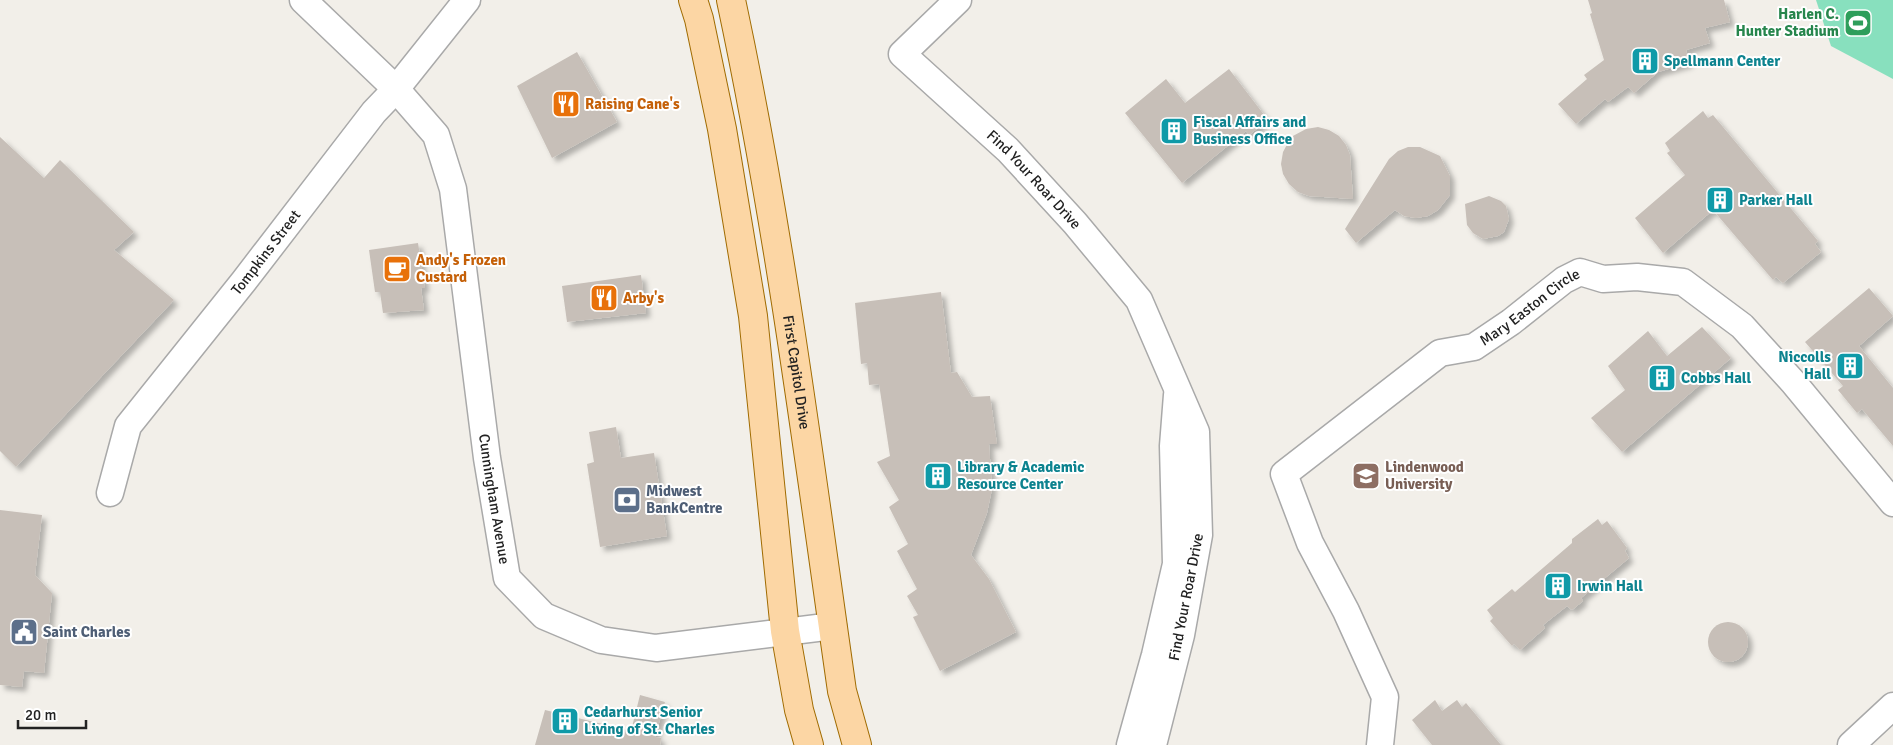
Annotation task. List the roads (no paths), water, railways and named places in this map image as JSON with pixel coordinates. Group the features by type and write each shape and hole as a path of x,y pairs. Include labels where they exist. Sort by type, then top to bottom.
{"main road":[{"path":"693,0 699,19 722,129 753,316 785,631 799,710 809,745"},
{"name":"First Capitol Drive","path":"732,0 755,112 786,300 842,692 857,745"}],"street":[{"name":"Cunningham Avenue","path":"303,0 396,89 436,135 453,189 487,458 507,578 544,616 601,640 656,648 832,626"},
{"name":"Tompkins Street","path":"110,493 128,426 244,281 374,112 396,89 467,0"},
{"name":"Tompkins Street","path":"448,26 486,0"},
{"name":"Find Your Roar Drive","path":"958,0 902,54 1008,150 1075,223 1139,300 1196,432 1199,535 1181,635 1153,745"},
{"name":"Mary Easton Circle","path":"1380,745 1385,697 1346,611 1310,543 1284,474 1440,353 1474,347 1511,322 1564,280 1580,272 1603,279 1637,277 1683,282 1742,326 1810,402 1893,503"},
{"name":"Find Your Roar Drive","path":"1130,745 1155,655 1176,564 1173,446 1178,392"},
{"path":"1851,745 1893,706"}],"place":[{"name":"Harlen C. Hunter Stadium","path":"1858,23"},
{"name":"Spellmann Center","path":"1645,61"},
{"name":"Raising Cane's","path":"566,104"},
{"name":"Fiscal Affairs and Business Office","path":"1174,131"},
{"name":"Parker Hall","path":"1720,200"},
{"name":"Andy's Frozen Custard","path":"397,269"},
{"name":"Arby's","path":"604,298"},
{"name":"Niccolls Hall","path":"1850,366"},
{"name":"Cobbs Hall","path":"1662,378"},
{"name":"Library & Academic Resource Center","path":"938,476"},
{"name":"Lindenwood University","path":"1366,476"},
{"name":"Midwest BankCentre","path":"627,500"},
{"name":"Irwin Hall","path":"1558,586"},
{"name":"Saint Charles","path":"24,632"},
{"name":"Cedarhurst Senior Living of St. Charles","path":"565,721"}]}
